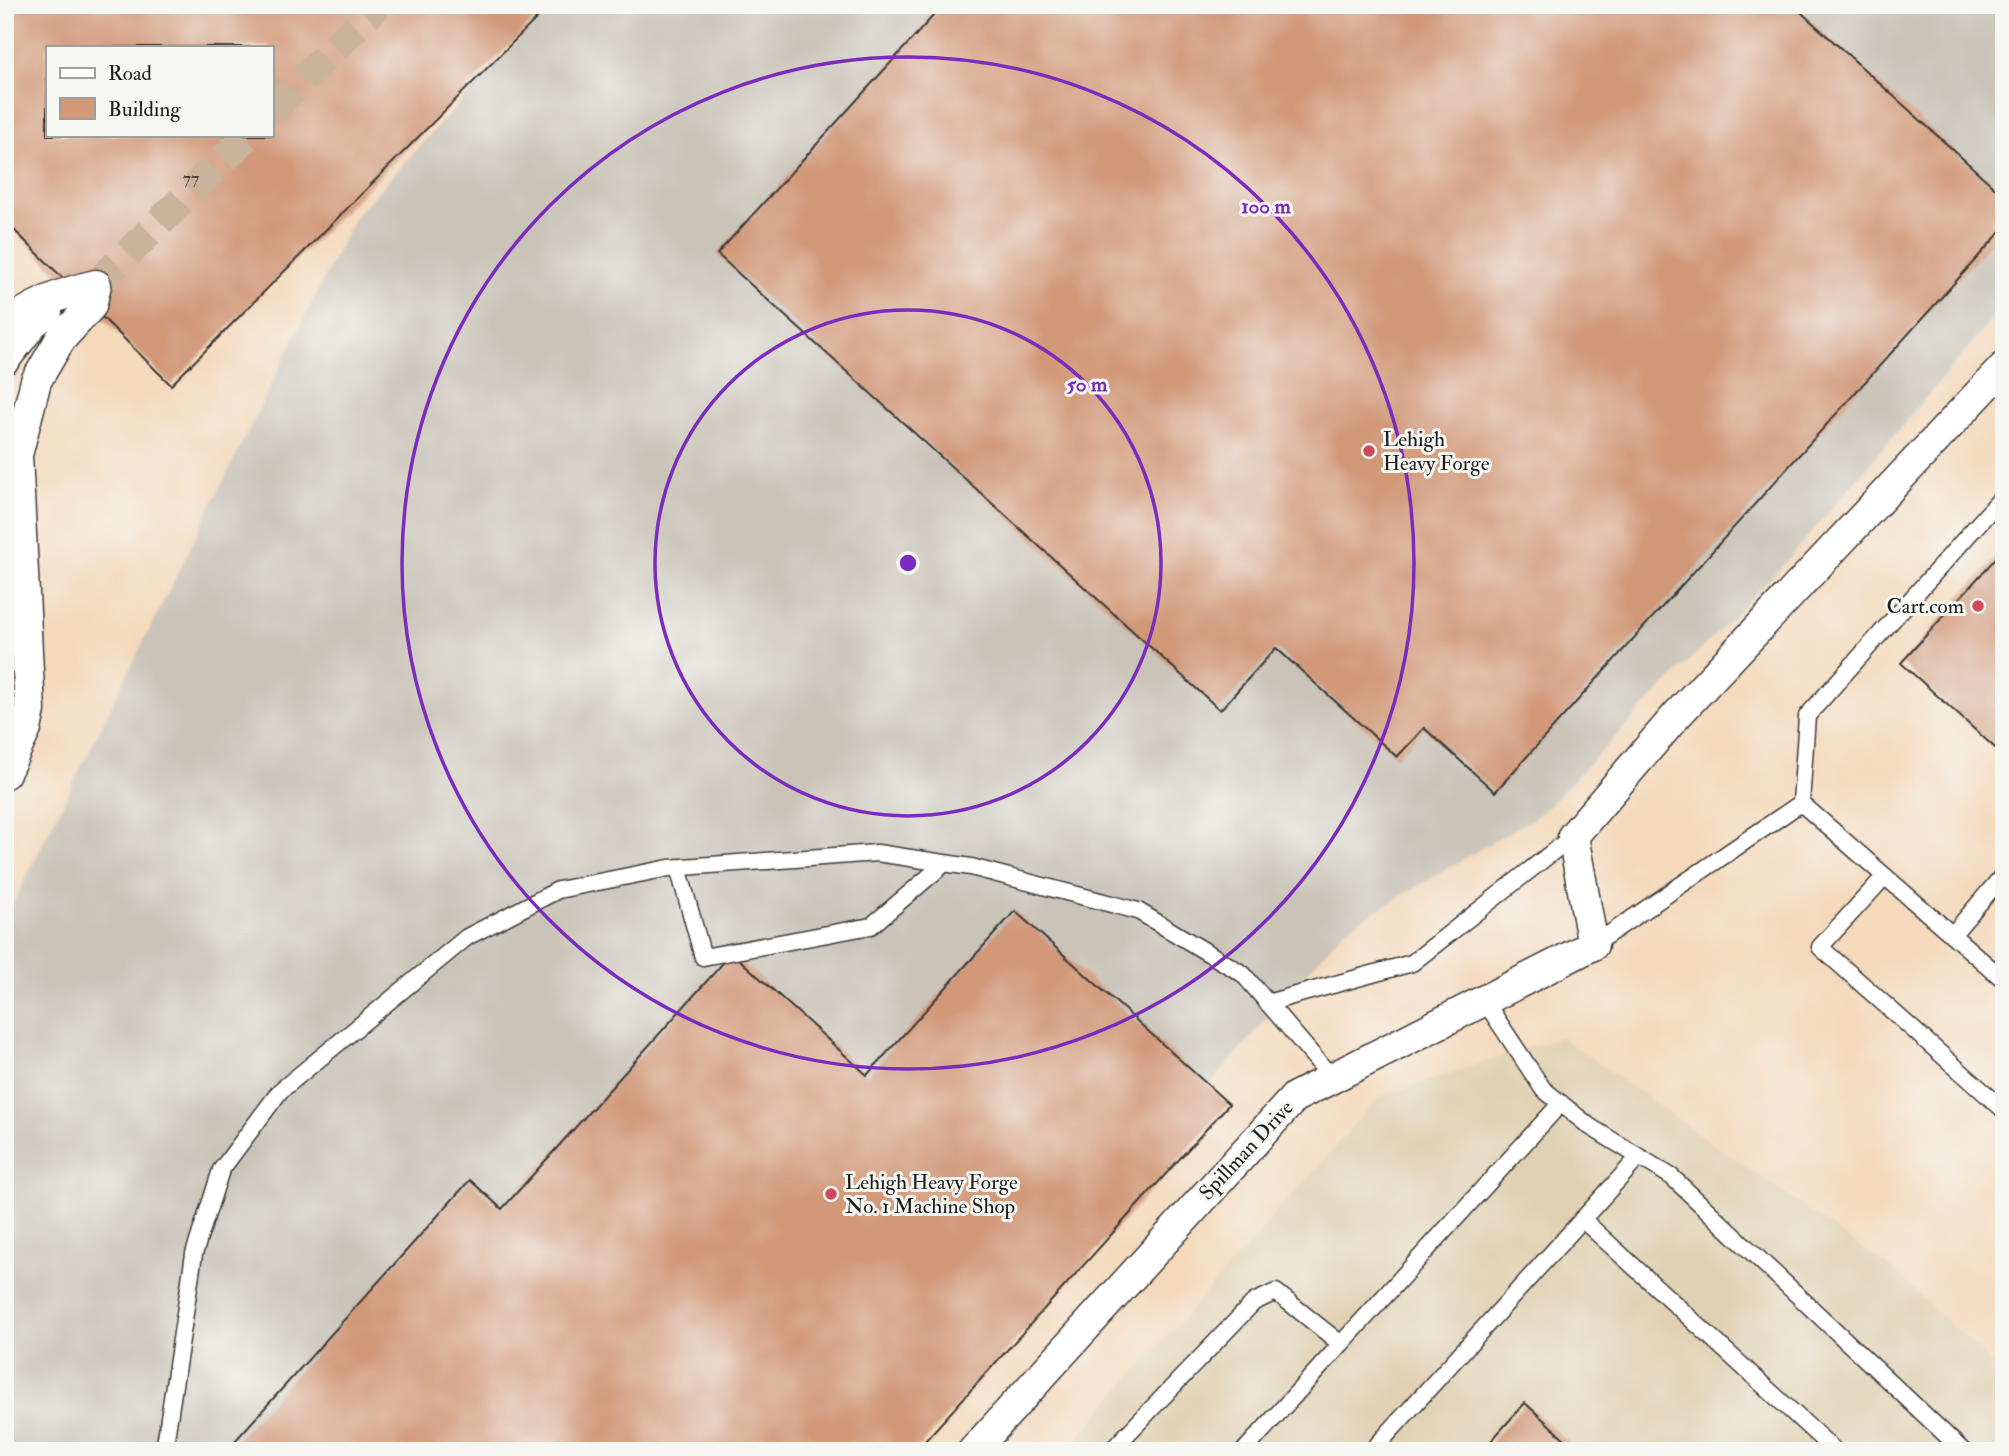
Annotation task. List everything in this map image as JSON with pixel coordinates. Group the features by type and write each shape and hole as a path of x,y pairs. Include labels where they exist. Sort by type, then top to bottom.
{"street":[{"path":"5,326 23,311 83,298"},
{"path":"5,359 33,323 83,298"},
{"path":"5,773 26,729 30,710 17,455 36,381 83,298"},
{"path":"1593,945 1573,836 1675,716 2004,367"},
{"name":"Spillman Drive","path":"973,1451 1294,1097 1593,945"}],"lane":[{"path":"1801,803 1807,716 2004,495"},
{"path":"1801,803 2004,980"},
{"path":"1593,945 1801,803"},
{"path":"1267,1003 1412,963 1573,836"},
{"path":"164,1451 194,1254 221,1170 280,1091 467,937 558,890 678,867 877,853 945,863 1138,911 1242,974 1332,1078"},
{"path":"678,867 703,957 871,926 945,863"},
{"path":"1952,935 2004,874"},
{"path":"1885,876 1820,947 2004,1110"},
{"path":"1484,1000 1543,1089 1589,1126 1672,1177 1963,1451"},
{"path":"1244,1451 1561,1103"},
{"path":"1372,1451 1639,1157"},
{"path":"1582,1219 1835,1451"},
{"path":"1111,1451 1254,1302 1276,1292 1342,1344"}],"shaded area":[{"path":"550,5 2004,5 2004,305 1789,559 1540,814 1345,929 892,1451 5,1451 5,920 355,216"},
{"path":"1561,1037 1894,1271 2004,1375 2004,1451 1066,1451 1379,1097"}],"building":[{"path":"5,5 550,5 171,385 5,221"},
{"name":"Lehigh Heavy Forge","path":"943,5 1793,5 2004,196 2004,228 1495,792 1424,728 1397,757 1276,648 1220,710 717,254"},
{"name":"Cart.com","path":"2004,549 2004,756 1901,663"},
{"name":"Lehigh Heavy Forge No. 1 Machine Shop","path":"1015,911 1229,1104 916,1451 226,1451 470,1180 502,1209 732,953 867,1075"},
{"path":"1525,1403 1578,1451 1482,1451"}],"tunnel":[{"path":"273,109 378,5"},
{"path":"96,285 247,136"}],"place":[{"name":"Lehigh Heavy Forge","path":"1369,451"},
{"name":"Cart.com","path":"1978,606"},
{"name":"Lehigh Heavy Forge No. 1 Machine Shop","path":"831,1194"}]}
